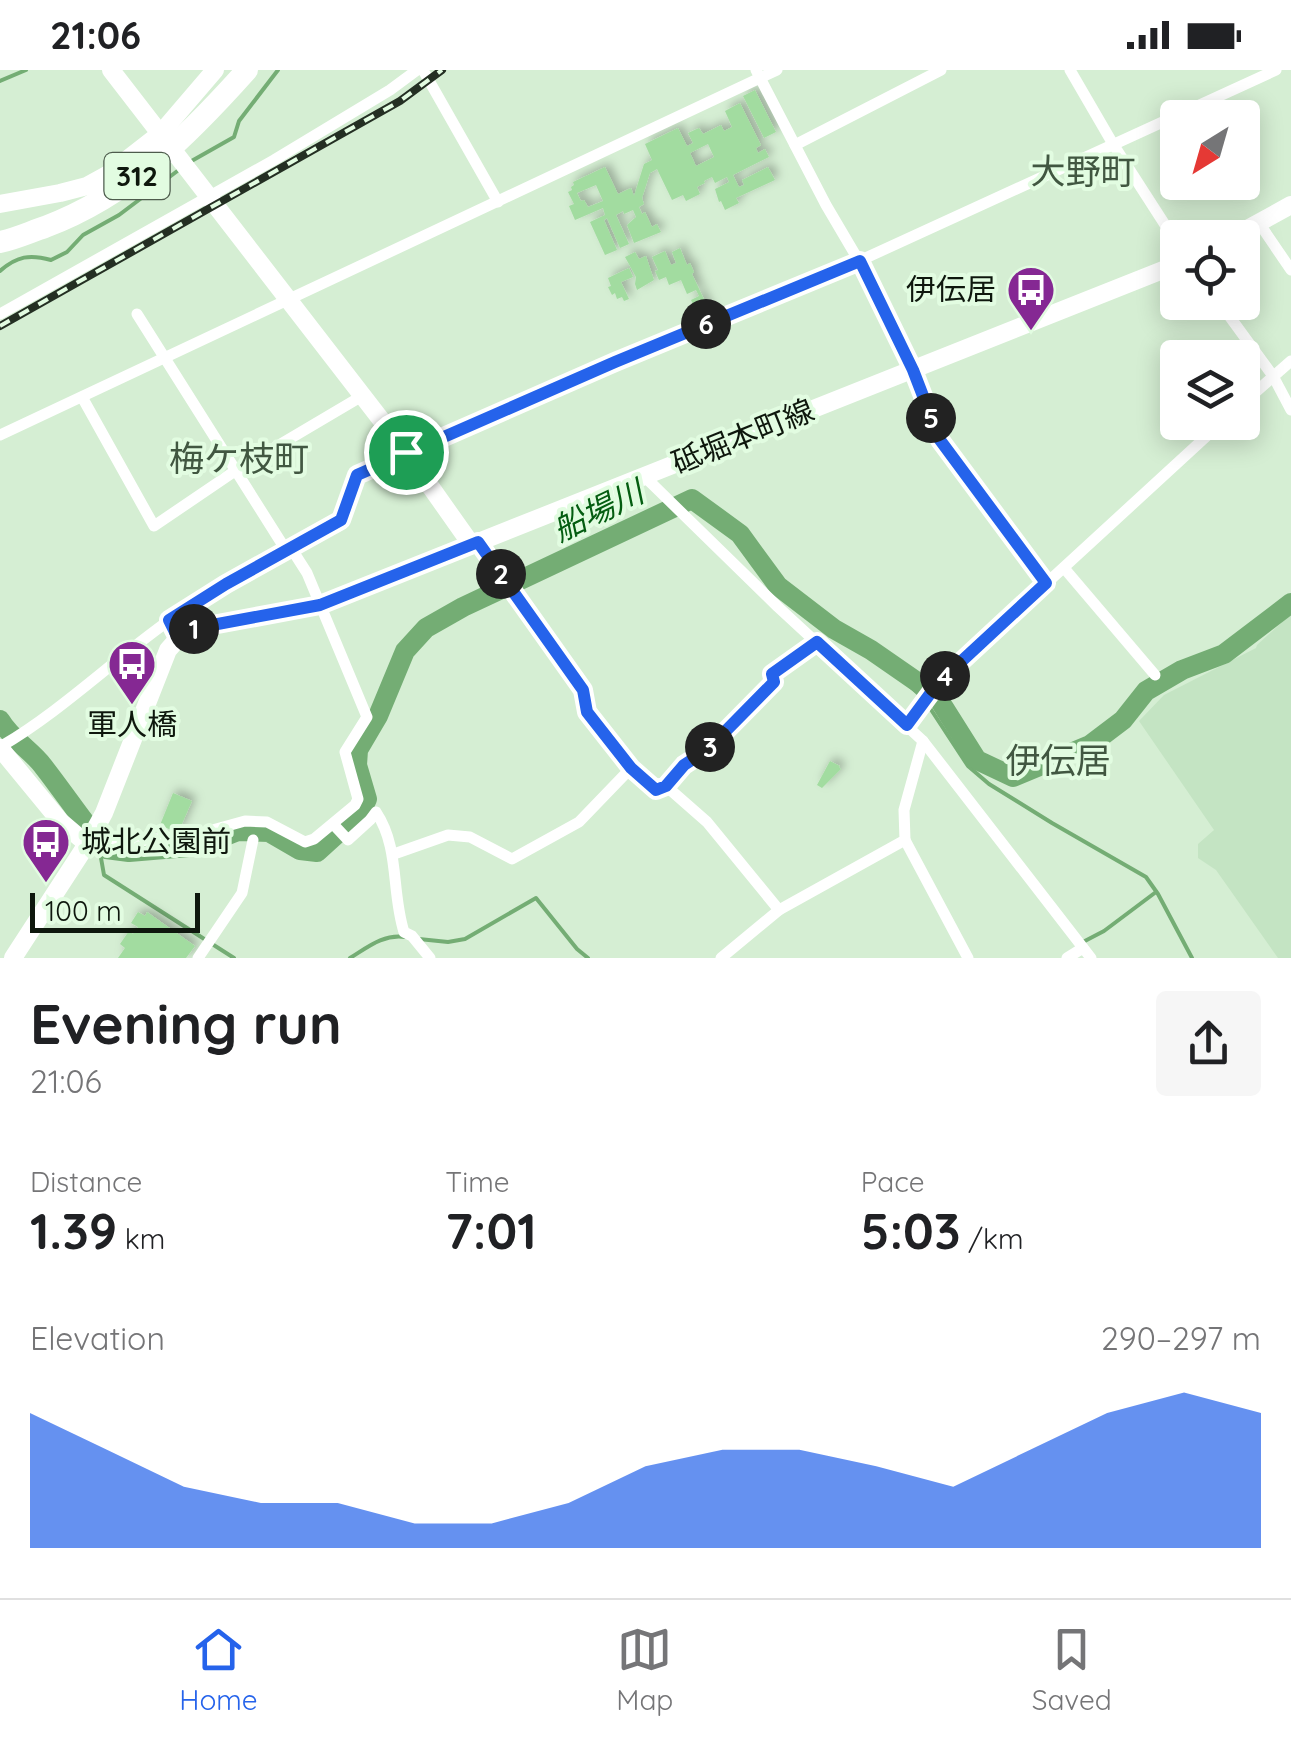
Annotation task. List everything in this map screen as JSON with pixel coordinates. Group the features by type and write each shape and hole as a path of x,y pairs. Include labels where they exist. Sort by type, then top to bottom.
{"highway":[{"name":"312","path":"0,242 60,222 116,193 167,141 198,125 248,70"}],"main road":[{"path":"111,70 475,543"},
{"path":"0,204 87,186 167,141 215,70"},
{"path":"1260,222 1291,205"},
{"name":"砥堀本町線","path":"173,629 320,605 1160,271"},
{"path":"13,958 92,835 168,650 173,629"},
{"path":"2,747 60,822 92,835"}],"street":[{"path":"0,314 274,160 420,70 498,202"},
{"path":"0,435 498,202 758,74 778,70"},
{"path":"795,144 941,70"},
{"path":"1070,70 1162,220"},
{"path":"2,747 173,629 226,584 341,520 357,475 860,261 1276,70"},
{"path":"758,74 826,205 860,261 913,370 940,440 1046,583"},
{"path":"1260,224 1291,270"},
{"path":"137,314 284,548 291,548"},
{"path":"1231,320 1273,376 1291,410"},
{"path":"1260,388 1291,361"},
{"path":"82,396 154,526 235,470 362,396"},
{"path":"907,725 938,683 1203,440"},
{"path":"645,477 923,741 1087,953 1068,958"},
{"path":"475,543 583,690 587,712 631,768 656,790 666,786 684,765 707,750 774,682 772,674 817,642"},
{"path":"92,835 132,842 198,834 245,821 268,822 306,842 333,824 358,799 345,752 368,717 307,573 291,548"},
{"path":"1064,568 1155,675"},
{"path":"923,741 904,810 905,840 968,958"},
{"path":"394,854 448,835 470,837 512,859 579,822 631,768"},
{"path":"666,786 707,822 779,910"},
{"path":"333,824 348,840 376,812 394,854 398,911 404,932 430,958"},
{"path":"198,958 242,893 253,840"},
{"path":"721,958 779,910 905,840"}],"shaded area":[{"path":"1291,614 1291,958 1278,958 1216,870 1198,858 1198,844 1214,830 1139,721 1164,695 1256,648"}],"building":[{"path":"755,90 776,132 764,138 743,96"},
{"path":"740,103 761,145 756,148 758,153 765,149 769,157 733,175 739,187 744,185 742,180 768,167 775,180 736,198 739,203 725,210 715,189 729,182 727,177 715,183 712,177 704,181 697,187 700,194 686,201 683,195 672,200 657,169 650,173 642,198 644,204 639,207 652,227 657,224 661,232 634,243 627,225 636,217 633,210 624,214 623,211 616,215 629,244 620,248 607,218 604,220 617,250 605,255 590,222 605,215 603,208 575,220 568,192 573,182 605,167 618,194 631,188 634,196 644,164 652,160 645,144 678,128 687,146 693,143 688,133 699,128 703,134 721,125 724,131 732,127 725,111","holes":["708,144 714,157 696,166 690,153","596,185 603,201 588,207 577,193"]},
{"path":"680,248 710,312 699,317 691,300 699,296 696,290 687,294 681,280 669,285 666,277 659,280 655,271 658,270 652,257 665,251 671,265 676,263 672,252"},
{"path":"635,252 639,259 646,256 654,280 637,290 636,277 625,257"},
{"path":"629,268 633,277 621,282 629,299 624,301 622,297 617,299 615,293 612,295 608,278"},
{"path":"830,761 841,769 822,788 817,785"},
{"path":"173,793 192,801 178,833 160,825"},
{"path":"138,912 145,916 147,912 195,946 186,958 118,958 125,948 120,944 129,931 133,934 138,927 131,923"}],"waterway":[{"path":"0,81 26,70"},
{"path":"188,163 234,137 239,121 278,70"},
{"path":"0,271 24,258 51,260 67,252 83,235 119,215 180,169"},
{"name":"船場川","path":"0,720 43,766 106,849 129,852 200,846 238,831 269,832 300,850 317,852 361,812 367,799 357,765 358,750 378,716 405,651 426,628 692,499 740,534 778,586 834,629 936,695 977,760 1013,777 1090,745 1123,720 1146,691 1182,670 1224,654 1291,603"},
{"path":"871,650 922,697"},
{"path":"928,705 968,766 989,784 1146,877 1192,958"},
{"path":"106,849 101,858 104,875 234,958"},
{"path":"1081,943 1104,931 1156,892"},
{"path":"419,939 465,939 536,898 588,958"},
{"path":"350,958 383,939 405,937"}],"railway":[{"path":"0,326 400,101 442,70"}],"place":[{"name":"伊伝居","path":"1031,332"},
{"name":"軍人橋","path":"132,706"},
{"name":"城北公園前","path":"46,884"}],"district":[{"name":"大野町","path":"1083,172"},
{"name":"梅ケ枝町","path":"239,459"},
{"name":"伊伝居","path":"1058,761"}],"route":[{"path":"860,261 913,370 940,440 1046,583 938,683 907,725 817,642 772,674 774,682 707,750 684,765 666,786 656,790 631,768 587,712 583,690 478,542 320,605 196,628 178,638 169,620 341,520 357,475 406,452 860,261"}]}
